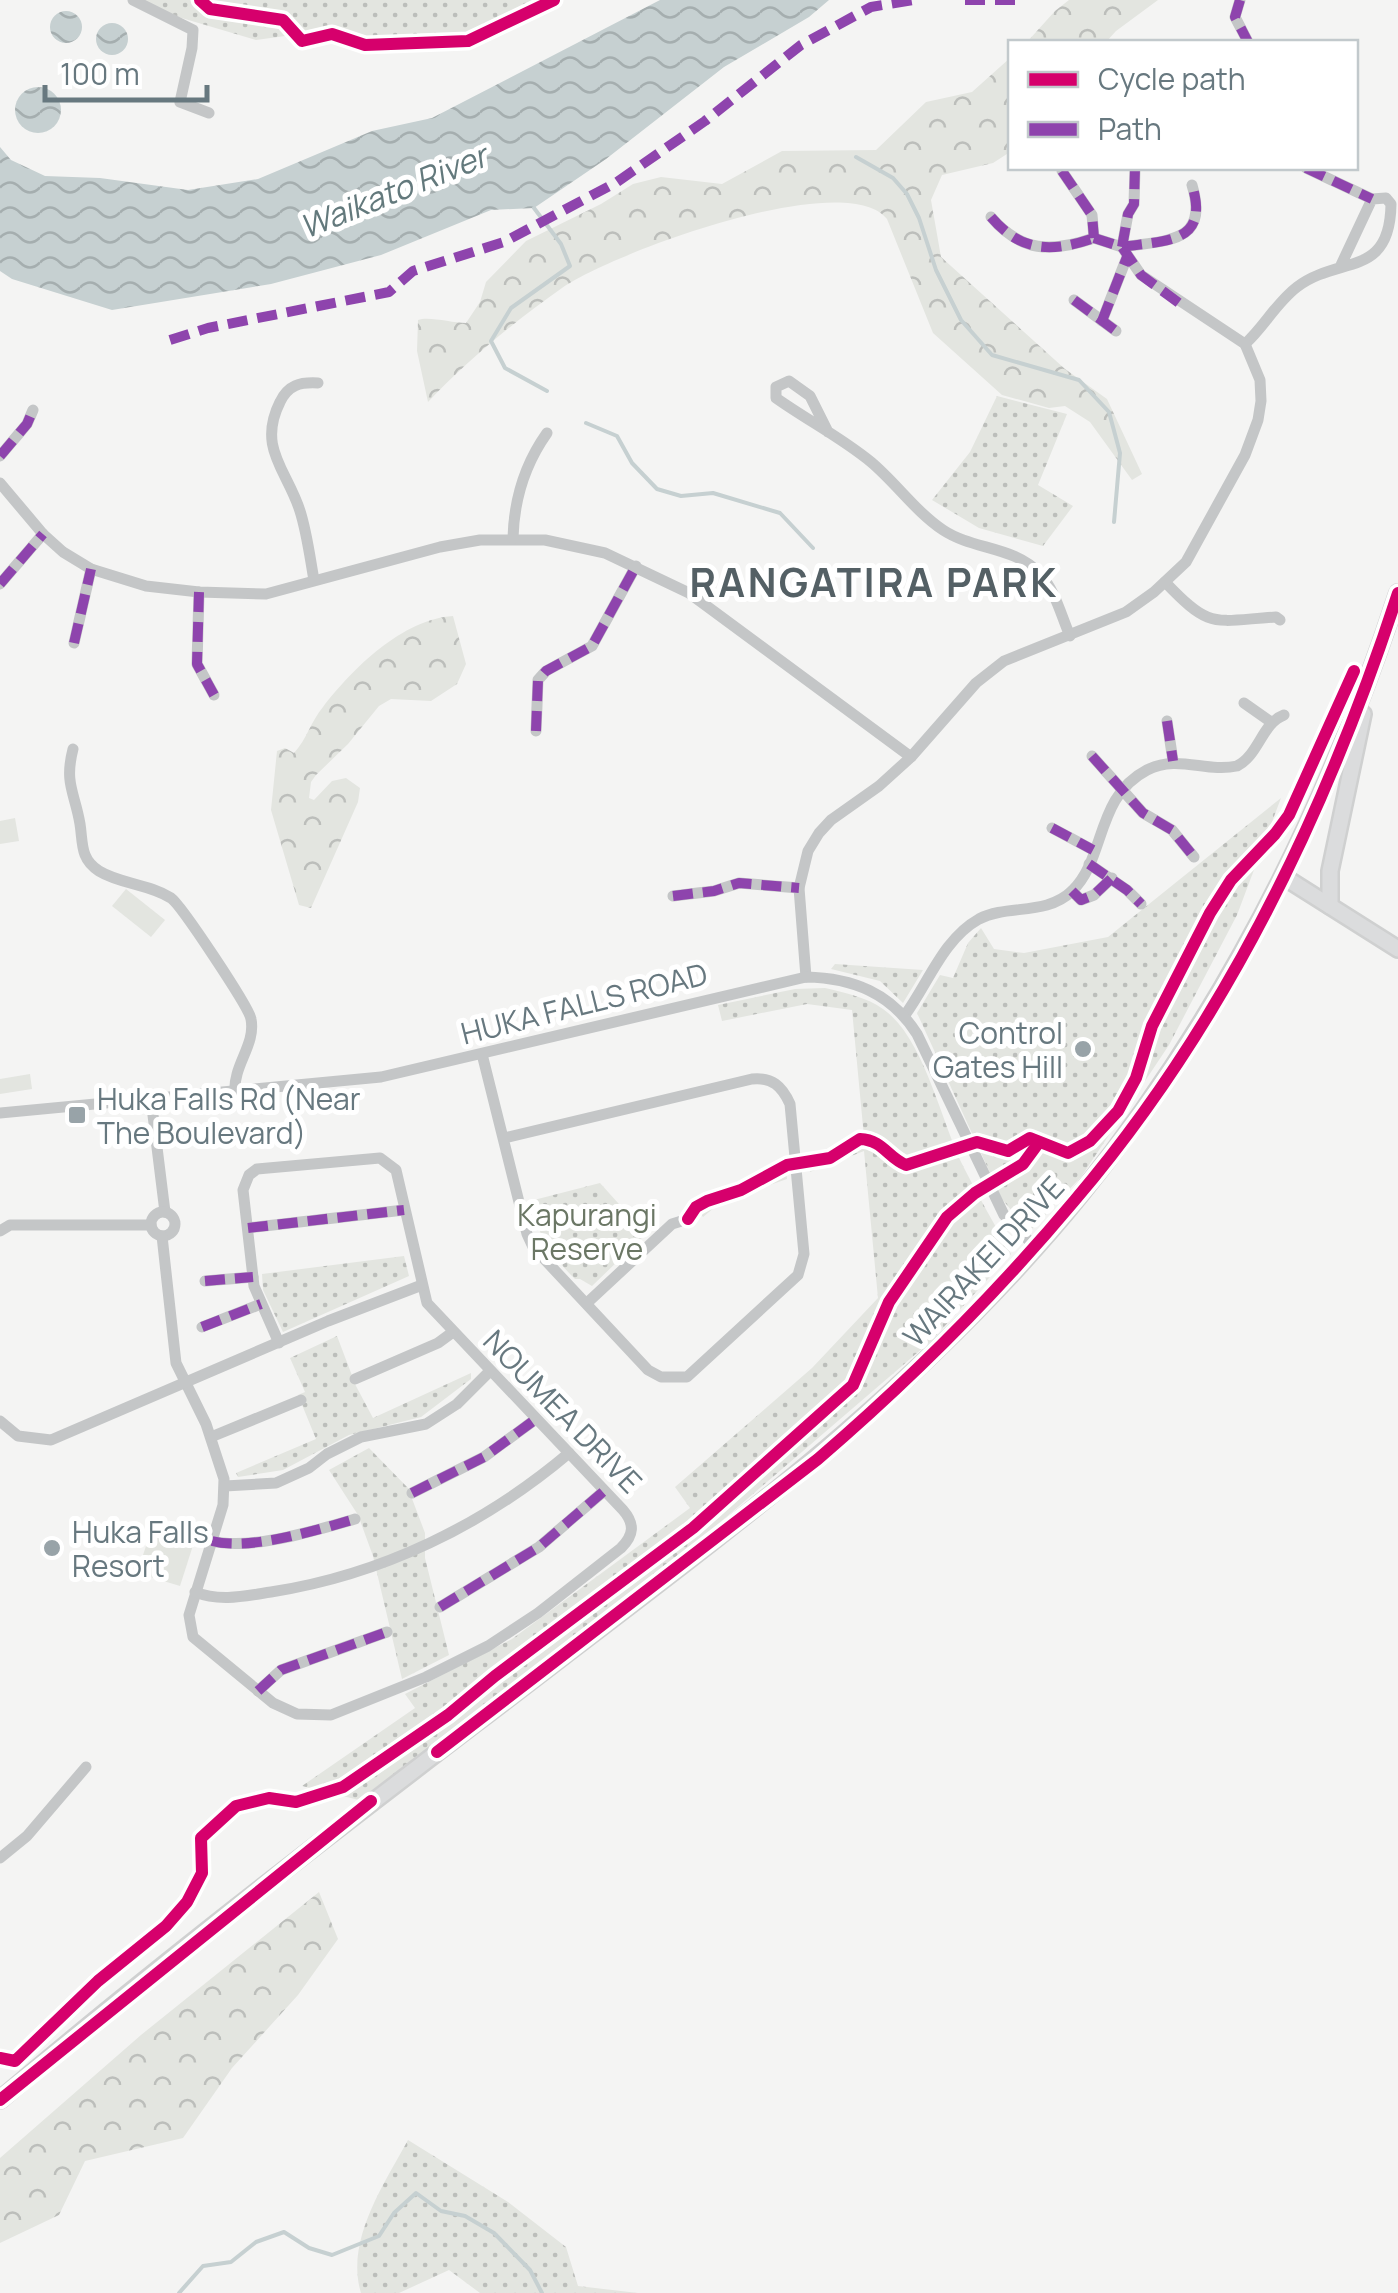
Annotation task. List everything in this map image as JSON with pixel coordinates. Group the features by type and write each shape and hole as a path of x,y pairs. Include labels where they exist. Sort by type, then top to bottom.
{"main road":[{"name":"WAIRAKEI DRIVE","path":"0,2100 370,1802 818,1459 923,1363 1034,1246 1076,1200 1155,1094 1209,1012 1284,878 1371,676 1398,594"},
{"path":"1330,906 1330,871 1371,676"},
{"path":"1284,878 1398,949"}],"street":[{"path":"133,0 192,30 180,102 209,113"},
{"path":"1240,0 1235,17 1247,40"},
{"path":"1062,170 1092,215 1094,238"},
{"path":"1102,320 1125,252 1136,170"},
{"path":"1245,344 1300,284 1341,266 1363,263 1379,248 1390,222 1391,204 1386,198 1372,199 1310,170"},
{"path":"1125,252 1186,234 1194,224 1198,208 1192,185"},
{"path":"1341,266 1372,199"},
{"path":"806,977 799,888 808,851 819,833 911,757 976,683 1004,661 1126,612 1186,562 1246,455 1258,420 1260,380 1245,344 1142,276 1125,252 1094,238 1037,247 1007,236 991,216"},
{"path":"1074,300 1116,331"},
{"path":"828,432 807,392 790,382 776,387 776,398 866,458 928,519 973,545 1011,554 1040,573 1051,589 1070,636"},
{"path":"314,580 301,512 278,464 270,433 284,392 298,383 318,383"},
{"path":"0,456 33,410"},
{"path":"512,538 520,490 532,455 547,433"},
{"path":"0,484 43,534 91,569 132,583 199,592 266,594 440,546 512,538 582,546 636,566 689,593 911,757"},
{"path":"0,584 43,534"},
{"path":"536,730 538,680 546,671 592,646 636,566"},
{"path":"74,643 91,569"},
{"path":"1164,582 1197,615 1218,621 1276,617 1280,620"},
{"path":"199,592 197,664 214,695"},
{"path":"1244,703 1272,722"},
{"path":"905,1015 950,943 969,926 999,913 1040,908 1072,891 1090,864 1122,790 1150,768 1173,762 1236,766 1245,762 1272,722 1284,715"},
{"path":"1168,721 1173,762"},
{"path":"73,749 69,786 80,820 81,850 100,872 172,899 246,1003 252,1034 238,1066 235,1092"},
{"path":"1092,756 1143,813 1172,830 1194,857"},
{"path":"1052,828 1093,850"},
{"path":"1090,864 1141,904"},
{"path":"1072,891 1081,900 1112,878"},
{"path":"672,896 740,883 799,888"},
{"name":"HUKA FALLS ROAD","path":"0,1113 350,1082 806,977 830,977 868,988 905,1015 1004,1215 1034,1246"},
{"path":"482,1054 504,1138 533,1247 648,1370 672,1379 687,1377 792,1284 804,1254 790,1104 784,1090 763,1078 504,1138"},
{"path":"152,1099 165,1212 174,1219 175,1228 162,1236 154,1233 151,1225 156,1214 165,1212"},
{"name":"NOUMEA DRIVE","path":"162,1236 176,1363 211,1437 225,1486 188,1622 193,1637 273,1703 297,1714 331,1715 439,1672 538,1613 627,1543 632,1522 427,1303 396,1170 380,1158 258,1169 249,1175 243,1190 254,1277 261,1304 279,1343"},
{"path":"248,1228 404,1210"},
{"path":"586,1303 672,1224 688,1219"},
{"path":"0,1232 10,1225 22,1224 151,1225"},
{"path":"205,1280 254,1277"},
{"path":"0,1421 18,1436 51,1440 422,1285"},
{"path":"202,1327 261,1304"},
{"path":"355,1379 438,1343 453,1332"},
{"path":"225,1486 276,1482 361,1438 426,1424 456,1404 490,1371"},
{"path":"211,1437 301,1400"},
{"path":"412,1492 484,1457 536,1419"},
{"path":"195,1592 223,1598 274,1592 382,1563 486,1514 569,1454"},
{"path":"440,1608 539,1547 604,1491"},
{"path":"212,1541 235,1544 355,1518"},
{"path":"258,1691 281,1670 386,1632"},
{"path":"0,1858 28,1836 86,1767"}],"green space":[{"path":"143,0 545,0 462,38 361,40 329,30 256,40 158,11"},
{"path":"1069,0 1158,0 1108,40 1029,40"},
{"path":"1008,60 1008,153 993,163 942,175 931,200 941,257 1065,369 1107,399 1142,474 1132,480 1090,422 1065,406 1049,408 1002,395 933,333 887,219 863,205 826,203 779,209 727,221 627,255 562,288 509,327 428,402 417,351 418,320 466,323 480,302 486,282 526,241 633,184 661,177 722,184 782,151 876,150 926,102 972,92"},
{"path":"997,396 1067,414 1038,485 1073,506 1043,546 979,528 932,500 970,452"},
{"path":"453,616 466,664 457,684 431,701 391,699 379,706 311,782 309,798 314,800 332,781 346,778 360,788 358,802 311,908 299,905 271,810 277,751 285,748 294,753 335,692 380,648 416,626"},
{"path":"1281,798 1237,915 1169,1045 1081,1177 1029,1232 1002,1199 917,1013 940,975 953,978 968,943 981,928 994,949 1024,953 1108,937"},
{"path":"15,818 19,841 0,844 0,821"},
{"path":"126,889 165,920 151,937 112,906"},
{"path":"835,964 923,970 903,1003 880,981 831,969"},
{"path":"825,988 883,1009 910,1039 963,1166 1011,1254 931,1341 674,1562 359,1800 302,1786 415,1708 405,1694 512,1639 690,1508 675,1487 812,1368 878,1298 864,1151 810,1172 811,1156 864,1137 852,1010 807,1004 722,1021 718,1005 795,989"},
{"path":"30,1074 32,1089 0,1094 0,1079"},
{"path":"785,1164 787,1179 721,1202 703,1217 693,1204 714,1190"},
{"name":"Kapurangi Reserve","path":"600,1183 646,1234 592,1286 575,1279 552,1252 530,1201"},
{"path":"404,1256 409,1276 283,1332 263,1290 262,1274"},
{"path":"337,1336 373,1418 471,1373 471,1379 421,1417 349,1435 283,1470 238,1477 236,1473 316,1439 298,1395 305,1392 290,1358"},
{"path":"369,1448 408,1488 425,1533 425,1558 449,1655 402,1679 373,1556 358,1515 329,1470"},
{"path":"154,1522 196,1536 180,1586 137,1573"},
{"path":"319,1892 338,1939 298,1995 232,2068 183,2138 85,2161 59,2215 0,2243 0,2158 141,2035"},
{"path":"408,2140 508,2202 566,2247 578,2286 638,2293 480,2293 449,2270 399,2293 361,2293 357,2273 363,2233 378,2194"}],"water":[{"name":"Waikato River","path":"660,0 829,0 809,17 724,67 606,159 534,208 491,210 381,255 271,284 112,310 12,279 0,271 0,147 11,160 45,176 100,178 188,190 258,179 372,131 432,118"},
{"path":"66,11 78,15 82,27 78,39 66,43 54,39 50,27 54,15"},
{"path":"112,23 124,27 128,39 124,51 112,55 100,51 96,39 100,27"},
{"path":"38,87 54,94 61,110 54,126 38,133 22,126 15,110 22,94"}],"waterway":[{"path":"856,157 893,178 907,194 936,270 961,320 992,355 1079,380 1109,412 1120,453 1114,522"},
{"path":"534,208 561,244 570,266 511,308 491,341 505,368 547,391"},
{"path":"586,423 617,436 632,463 657,489 681,496 713,493 780,513 813,548"},
{"path":"179,2293 203,2266 231,2262 256,2242 284,2232 309,2248 332,2255 379,2236 394,2213 416,2193 441,2211 465,2216 494,2233 530,2270 542,2293"}],"marked path":[{"path":"170,340 208,328 389,292 413,271 504,242 617,182 705,121 801,45 871,7 913,0"},
{"path":"965,0 1024,0"},
{"path":"1240,0 1235,17 1247,40"},
{"path":"1122,247 1128,214 1134,204 1135,170"},
{"path":"1310,170 1372,199"},
{"path":"1062,171 1092,215 1094,238"},
{"path":"1122,247 1168,240 1189,229 1195,219 1192,185"},
{"path":"991,217 1014,237 1038,246 1064,246 1094,238"},
{"path":"1094,238 1122,247 1141,275 1179,303"},
{"path":"1102,321 1127,257"},
{"path":"1074,300 1116,331"},
{"path":"0,456 27,424 33,410"},
{"path":"0,584 43,534"},
{"path":"536,731 538,680 546,671 592,646 636,566"},
{"path":"74,643 91,569"},
{"path":"199,592 197,664 214,695"},
{"path":"1167,721 1173,761"},
{"path":"1092,756 1143,813 1172,830 1194,857"},
{"path":"1052,828 1093,850"},
{"path":"1089,864 1141,904"},
{"path":"1072,891 1081,900 1094,895 1112,878"},
{"path":"673,896 714,891 739,883 799,888"},
{"path":"248,1228 404,1210"},
{"path":"205,1281 253,1277"},
{"path":"202,1327 261,1304"},
{"path":"412,1493 484,1457 536,1419"},
{"path":"440,1607 539,1547 604,1491"},
{"path":"212,1541 264,1541 355,1519"},
{"path":"258,1691 281,1670 387,1632"}],"cycle path":[{"path":"200,0 210,9 283,20 302,41 332,34 365,45 468,41 554,0"},
{"path":"437,1752 818,1459 952,1335 1075,1200 1129,1133 1178,1062 1266,913 1339,755 1398,593"},
{"path":"688,1219 696,1207 707,1201 741,1190 787,1165 830,1158 860,1139 874,1142 906,1165 977,1142 1008,1151 1030,1138 1068,1153 1090,1141 1118,1111 1136,1078 1152,1026 1210,913 1231,880 1289,815 1354,671"},
{"path":"0,2058 15,2061 98,1981 166,1926 187,1902 202,1873 201,1838 236,1806 269,1798 296,1802 343,1787 448,1715 693,1528 853,1385 889,1302 947,1217 975,1193 1023,1164 1037,1145"},
{"path":"0,2100 371,1801"}],"place":[{"name":"Control Gates Hill","path":"1083,1049"},
{"name":"Huka Falls Rd (Near The Boulevard)","path":"77,1115"},
{"name":"Huka Falls Resort","path":"52,1548"}],"district":[{"name":"RANGATIRA PARK","path":"874,581"}]}
